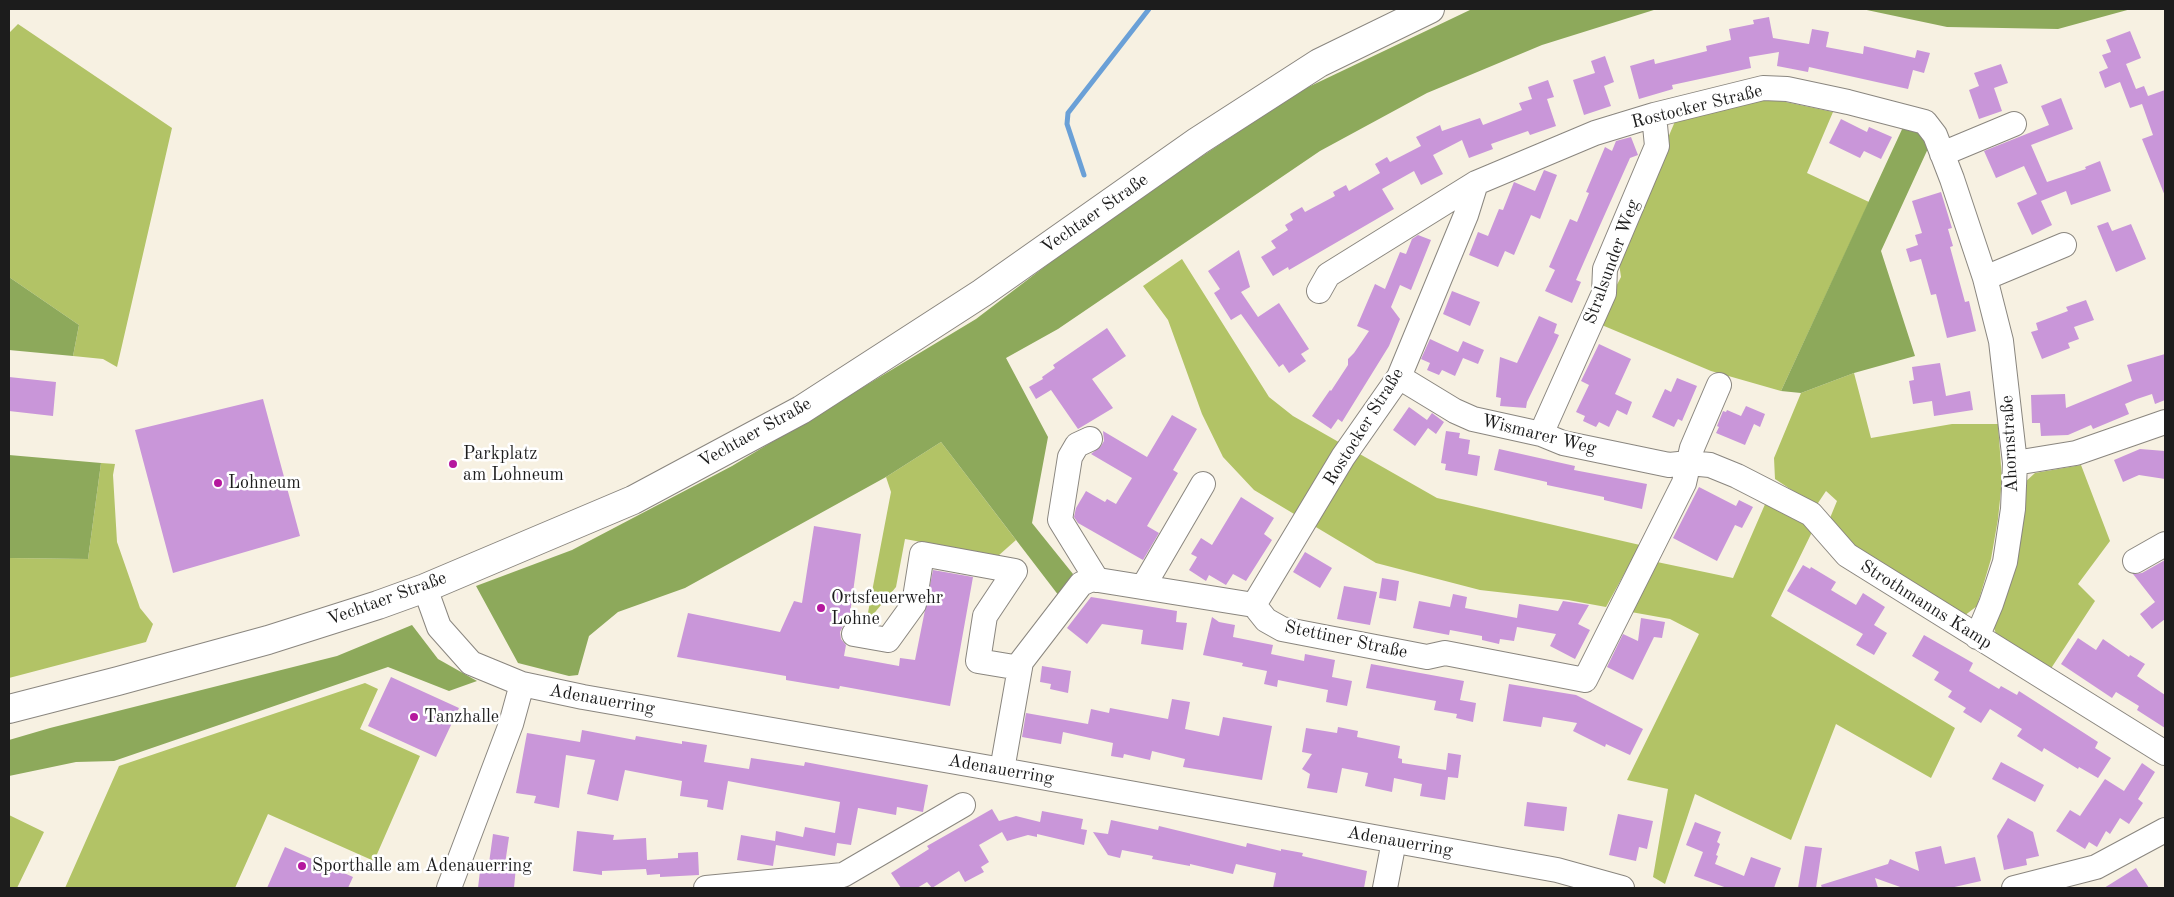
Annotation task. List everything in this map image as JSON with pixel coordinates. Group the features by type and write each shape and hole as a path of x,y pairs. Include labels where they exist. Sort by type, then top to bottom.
{"main road":[{"name":"Vechtaer Straße","path":"9,709 268,640 378,605 425,588 633,500 801,410 982,293 1198,141 1319,63 1430,9"}],"street":[{"name":"Rostocker Straße","path":"1320,291 1328,275 1476,183 1595,133 1654,115 1763,88 1787,90 1848,102 1925,122"},
{"name":"Stralsunder Weg","path":"1541,434 1604,293 1605,269 1657,146 1654,115"},
{"name":"Ahornstraße","path":"1925,122 1935,135 1985,278 2001,341 2015,463 2013,509 2005,562 1991,604 1977,637"},
{"path":"1942,154 2014,124"},
{"name":"Rostocker Straße","path":"1254,606 1343,458 1399,377 1466,215 1476,183"},
{"path":"1985,278 2064,245"},
{"name":"Wismarer Weg","path":"1399,377 1455,411 1474,419 1541,434 1563,443 1670,465 1689,463"},
{"path":"1689,463 1692,448 1719,385"},
{"path":"2015,463 2076,453 2165,422"},
{"path":"1090,439 1077,445 1070,458 1060,520 1096,580"},
{"name":"Stettiner Straße","path":"1254,606 1266,620 1282,629 1427,657 1444,653 1585,680 1684,483 1689,463"},
{"name":"Strothmanns Kamp","path":"1689,463 1710,465 1737,476 1811,514 1847,555 2165,753"},
{"path":"1143,587 1203,484"},
{"path":"2135,561 2165,544"},
{"path":"854,634 888,640 914,604 922,554 1015,571 986,616 978,660 1020,668"},
{"path":"1002,770 1022,662 1081,584 1092,579 1254,606"},
{"name":"Adenauerring","path":"425,588 439,627 471,663 522,684 583,697 1557,870 1622,888"},
{"path":"449,888 511,724 522,684"},
{"path":"706,888 830,884 963,804"},
{"path":"2014,888 2096,867 2165,830"},
{"path":"1385,888 1394,841"}],"green space":[{"path":"1472,9 1657,9 1542,45 1427,93 1320,151 1058,329 1006,358 1048,437 1032,523 1073,574 1059,596 941,442 886,477 685,588 618,612 589,636 578,675 569,676 518,663 476,586 572,550 732,466 976,319 1106,220 1300,91"},
{"path":"1862,9 2131,9 2058,29 1947,27"},
{"path":"18,24 172,128 117,367 103,359 73,356 79,325 9,277 9,33"},
{"path":"1767,98 1833,112 1807,173 1869,202 1781,391 1711,371 1597,323 1621,277 1618,256 1676,119"},
{"path":"1904,125 1916,128 1931,142 1881,251 1915,356 1854,373 1801,393 1781,391"},
{"path":"1182,259 1269,397 1293,416 1437,498 1640,545 1606,607 1568,600 1480,590 1376,563 1254,490 1223,457 1202,414 1168,320 1143,286"},
{"path":"9,277 79,325 73,356 9,350"},
{"path":"1854,373 1871,438 1952,424 1998,424 2002,480 1991,559 1977,606 1964,616 1858,549 1830,518 1837,501 1826,491 1816,506 1775,479 1774,458 1801,393"},
{"path":"941,442 1016,540 998,556 905,539 896,587 866,623 891,492 886,477"},
{"path":"9,455 101,463 88,559 9,558"},
{"path":"101,463 115,464 113,475 117,542 140,608 153,624 146,642 9,678 9,558 88,559"},
{"path":"2081,465 2110,541 2078,584 2095,601 2050,670 1998,638 1992,624 2023,484 2035,473"},
{"path":"1766,502 1794,514 1813,530 1771,616 1955,728 1931,778 1836,724 1791,840 1695,794 1665,884 1653,877 1668,789 1627,780 1699,634 1670,619 1631,612 1657,562 1733,578"},
{"path":"412,625 438,659 477,681 449,691 388,667 114,761 76,762 9,776 9,740 337,656"},
{"path":"365,683 378,689 360,729 420,756 374,861 268,814 235,888 65,888 119,766"},
{"path":"9,815 44,832 17,888 9,888"}],"building":[{"path":"1769,17 1773,38 1809,44 1812,29 1829,32 1826,47 1863,54 1864,46 1915,58 1917,50 1930,53 1924,73 1913,70 1908,89 1809,67 1808,72 1777,66 1779,52 1749,57 1751,68 1672,85 1673,89 1639,99 1630,66 1654,59 1655,64 1707,51 1706,46 1731,40 1729,29 1754,24 1753,20"},
{"path":"2130,31 2141,58 2126,64 2136,89 2144,86 2148,96 2165,90 2165,196 2142,139 2153,135 2142,104 2130,108 2120,82 2105,88 2099,72 2108,68 2102,55 2111,52 2106,40"},
{"path":"1605,56 1614,82 1604,86 1611,106 1584,115 1573,80 1595,73 1591,61"},
{"path":"2001,64 2008,83 1994,88 2002,111 1979,119 1969,90 1979,86 1974,73"},
{"path":"1548,80 1554,97 1547,99 1556,126 1530,135 1528,131 1491,144 1493,149 1469,158 1462,140 1433,155 1443,174 1421,185 1414,171 1382,189 1394,209 1289,270 1288,267 1273,276 1261,257 1276,248 1271,241 1288,230 1285,225 1293,220 1290,214 1302,207 1305,212 1335,196 1333,192 1346,185 1349,191 1380,173 1375,164 1387,157 1390,162 1421,146 1416,137 1440,125 1442,131 1480,118 1483,125 1522,110 1519,103 1532,99 1528,87"},
{"path":"2061,98 2073,129 2031,145 2047,182 2086,169 2085,167 2100,161 2111,191 2071,205 2066,191 2041,201 2052,225 2032,235 2017,203 2037,194 2024,166 1996,178 1984,151 2049,125 2041,106"},
{"path":"1841,119 1867,132 1869,127 1892,137 1881,159 1864,151 1860,158 1829,143"},
{"path":"1631,137 1638,155 1630,158 1601,223 1576,280 1581,282 1572,303 1545,291 1555,270 1549,267 1570,219 1577,222 1589,193 1586,192 1605,147 1612,151 1616,141"},
{"path":"1544,170 1557,175 1540,219 1531,215 1514,255 1505,251 1498,267 1469,255 1478,232 1488,236 1499,209 1503,210 1514,182 1535,191"},
{"path":"1941,192 1952,228 1948,229 1953,246 1950,247 1965,302 1969,301 1976,331 1947,338 1936,294 1931,295 1921,259 1910,262 1906,249 1918,245 1915,235 1922,233 1912,201"},
{"path":"2108,222 2112,231 2131,224 2146,259 2116,272 2097,226"},
{"path":"1418,235 1431,240 1411,290 1400,285 1391,307 1400,319 1389,346 1342,422 1338,419 1331,429 1312,416 1331,391 1348,365 1348,359 1369,331 1357,326 1375,284 1385,289 1400,252 1406,254 1412,239"},
{"path":"1239,250 1250,287 1241,292 1258,317 1279,303 1309,349 1301,354 1306,361 1289,373 1283,364 1279,367 1241,314 1231,320 1214,293 1220,289 1208,271"},
{"path":"1452,291 1480,302 1470,326 1443,314"},
{"path":"2086,300 2094,320 2074,327 2079,339 2068,343 2070,348 2042,359 2031,332 2038,330 2036,323 2068,311 2066,307"},
{"path":"1539,316 1557,324 1554,333 1559,335 1527,402 1526,408 1500,406 1501,398 1496,397 1500,357 1517,363"},
{"path":"1107,328 1126,356 1092,379 1113,408 1078,429 1051,390 1036,399 1029,387 1043,379 1042,377 1055,368 1053,365"},
{"path":"1430,339 1458,352 1463,341 1484,350 1478,364 1463,358 1455,376 1442,370 1439,375 1427,370 1430,363 1421,359"},
{"path":"1599,344 1631,359 1615,394 1632,402 1627,415 1617,410 1609,427 1599,422 1596,427 1583,421 1585,416 1576,412 1589,385 1581,381"},
{"path":"2165,354 2165,400 2155,404 2152,394 2137,399 2125,404 2129,414 2093,429 2091,425 2068,435 2041,436 2040,423 2032,423 2031,395 2065,394 2066,408 2132,381 2127,365"},
{"path":"1940,363 1946,396 1970,391 1973,410 1934,416 1932,401 1913,404 1909,381 1914,380 1912,367"},
{"path":"9,377 56,382 53,416 9,411"},
{"path":"1677,378 1697,386 1682,421 1678,419 1674,427 1652,417 1665,389 1671,392"},
{"name":"Lohneum","path":"263,399 300,536 173,573 135,430"},
{"path":"1746,406 1765,414 1760,427 1754,424 1745,445 1716,433 1723,411 1726,412 1727,410 1741,416"},
{"path":"1409,407 1427,420 1432,413 1444,422 1436,434 1428,428 1415,446 1393,430"},
{"path":"1172,415 1197,429 1173,470 1178,473 1147,526 1159,533 1143,560 1078,523 1074,517 1076,508 1086,491 1105,502 1107,499 1116,504 1132,478 1091,454 1104,441 1103,431 1147,457"},
{"path":"1446,431 1460,433 1459,438 1470,440 1468,454 1480,456 1477,476 1445,470 1446,464 1441,463"},
{"path":"1499,449 1575,466 1574,470 1647,484 1642,509 1604,500 1604,497 1547,485 1547,482 1494,470"},
{"path":"2140,449 2165,451 2165,479 2139,475 2123,482 2114,460"},
{"path":"1699,487 1736,506 1739,500 1753,507 1742,528 1735,525 1717,561 1673,538"},
{"path":"1241,497 1274,518 1264,534 1272,540 1246,581 1233,574 1226,585 1209,575 1206,581 1189,570 1197,557 1191,554 1201,538 1212,545"},
{"name":"Ortsfeuerwehr Lohne","path":"814,526 861,534 849,621 840,632 841,639 846,645 844,656 899,666 900,658 915,660 933,570 973,577 950,706 840,686 839,689 786,680 786,676 677,657 688,613 780,632 794,601 802,603"},
{"path":"1305,552 1332,568 1320,588 1293,572"},
{"path":"2165,560 2165,619 2152,629 2140,614 2155,602 2133,574 2142,573"},
{"path":"1803,565 1810,569 1811,567 1836,582 1831,590 1856,605 1863,593 1885,607 1874,625 1887,633 1874,655 1856,645 1863,634 1787,591"},
{"path":"1382,578 1399,581 1396,601 1379,598"},
{"path":"1344,586 1377,592 1370,625 1337,619"},
{"path":"1453,594 1467,597 1465,608 1517,618 1519,604 1558,611 1563,601 1589,605 1578,624 1590,630 1575,659 1550,646 1556,634 1517,627 1514,641 1500,639 1499,644 1482,640 1482,636 1450,630 1449,635 1413,628 1419,601 1450,607"},
{"path":"1091,597 1177,611 1176,622 1187,623 1183,650 1141,644 1143,630 1102,624 1087,644 1067,628"},
{"path":"1212,617 1219,622 1235,625 1233,637 1273,645 1271,654 1304,661 1305,654 1335,660 1332,677 1352,681 1347,706 1326,702 1328,690 1278,680 1277,687 1264,684 1267,671 1242,666 1243,663 1203,655"},
{"path":"1641,618 1665,622 1662,638 1654,637 1633,680 1607,667 1623,634 1638,641"},
{"path":"1924,635 1973,663 1969,671 1999,689 2001,686 2017,695 2019,691 2098,742 2095,748 2111,758 2098,778 2079,767 2078,769 2044,748 2042,752 2017,736 2022,729 1990,709 1981,723 1963,712 1966,708 1948,697 1952,691 1934,680 1939,672 1912,656"},
{"path":"2078,638 2096,650 2103,639 2129,657 2130,655 2145,664 2137,676 2165,695 2165,728 2137,710 2139,706 2116,692 2112,698 2061,664"},
{"path":"1371,664 1464,681 1460,700 1476,703 1473,722 1456,718 1457,714 1434,710 1436,701 1366,688"},
{"path":"1042,666 1071,671 1068,693 1050,689 1051,684 1040,682"},
{"name":"Tanzhalle","path":"391,677 459,708 436,757 368,726"},
{"path":"1509,684 1576,695 1643,729 1630,755 1606,744 1605,747 1573,731 1577,723 1543,717 1541,727 1503,721"},
{"path":"1172,699 1190,702 1185,729 1219,736 1223,717 1272,726 1262,780 1183,767 1185,759 1152,751 1150,760 1124,754 1123,758 1111,756 1113,743 1063,732 1061,744 1022,737 1026,713 1088,724 1091,709 1109,713 1110,708 1168,719"},
{"path":"1338,727 1358,731 1357,737 1400,746 1398,758 1402,759 1402,763 1446,770 1448,753 1461,755 1458,778 1448,777 1445,800 1420,796 1422,784 1394,778 1392,792 1365,786 1368,773 1342,768 1337,793 1307,788 1310,774 1302,769 1312,754 1302,752 1306,728 1337,733"},
{"path":"582,730 635,740 636,736 682,744 682,741 707,745 704,762 749,769 751,758 804,766 805,762 928,785 923,812 897,807 896,815 858,808 851,845 837,843 835,856 776,845 773,866 737,860 741,835 775,841 776,831 803,837 805,827 835,833 840,802 728,781 723,810 707,807 708,800 680,796 682,781 625,770 618,801 587,794 595,760 566,755 559,808 534,803 536,796 516,793 527,733 580,742"},
{"path":"2001,762 2044,785 2035,802 1992,779"},
{"path":"2142,763 2155,772 2138,799 2143,803 2129,824 2120,818 2110,834 2106,831 2097,847 2089,842 2085,849 2056,831 2070,810 2080,816 2105,779 2124,791"},
{"path":"1527,802 1567,807 1564,831 1524,826"},
{"path":"992,809 999,821 1016,816 1040,822 1042,811 1083,819 1081,829 1087,830 1084,845 1037,834 1037,837 1028,835 1007,841 1002,832 979,845 989,862 981,867 984,872 965,882 959,871 932,888 927,882 917,888 901,888 891,873 929,849 927,846"},
{"path":"1618,814 1653,821 1647,849 1639,847 1636,861 1609,855"},
{"path":"2008,818 2033,832 2039,856 2026,859 2027,865 2004,870 1997,836"},
{"path":"1111,820 1158,830 1159,826 1246,847 1247,843 1281,851 1281,849 1303,853 1302,856 1367,871 1364,888 1273,888 1276,873 1236,864 1233,874 1190,864 1190,866 1152,859 1153,856 1122,850 1120,858 1108,855 1093,832 1108,834"},
{"path":"1695,822 1721,832 1717,842 1720,844 1715,864 1744,876 1751,857 1781,868 1774,888 1727,888 1694,876 1703,852 1686,845"},
{"path":"577,831 614,835 613,840 646,838 647,860 678,858 678,853 698,852 699,875 660,877 660,874 647,875 646,869 602,871 602,875 573,871"},
{"path":"493,834 509,837 505,864 516,866 514,888 478,888 481,862 489,863"},
{"path":"1805,846 1822,848 1816,888 1798,888"},
{"path":"1941,846 1945,864 1975,857 1981,881 1950,888 1903,888 1875,878 1878,888 1822,888 1821,885 1888,864 1890,859 1919,871 1915,852"},
{"name":"Sporthalle am Adenauerring","path":"285,847 353,877 348,888 267,888"},
{"path":"2136,868 2149,888 2104,888"}],"waterway":[{"path":"1084,175 1067,124 1068,113 1149,9"}],"place":[{"name":"Parkplatz am Lohneum","path":"453,464"},
{"name":"Lohneum","path":"218,483"},
{"name":"Ortsfeuerwehr Lohne","path":"821,608"},
{"name":"Tanzhalle","path":"414,717"},
{"name":"Sporthalle am Adenauerring","path":"302,866"}]}
